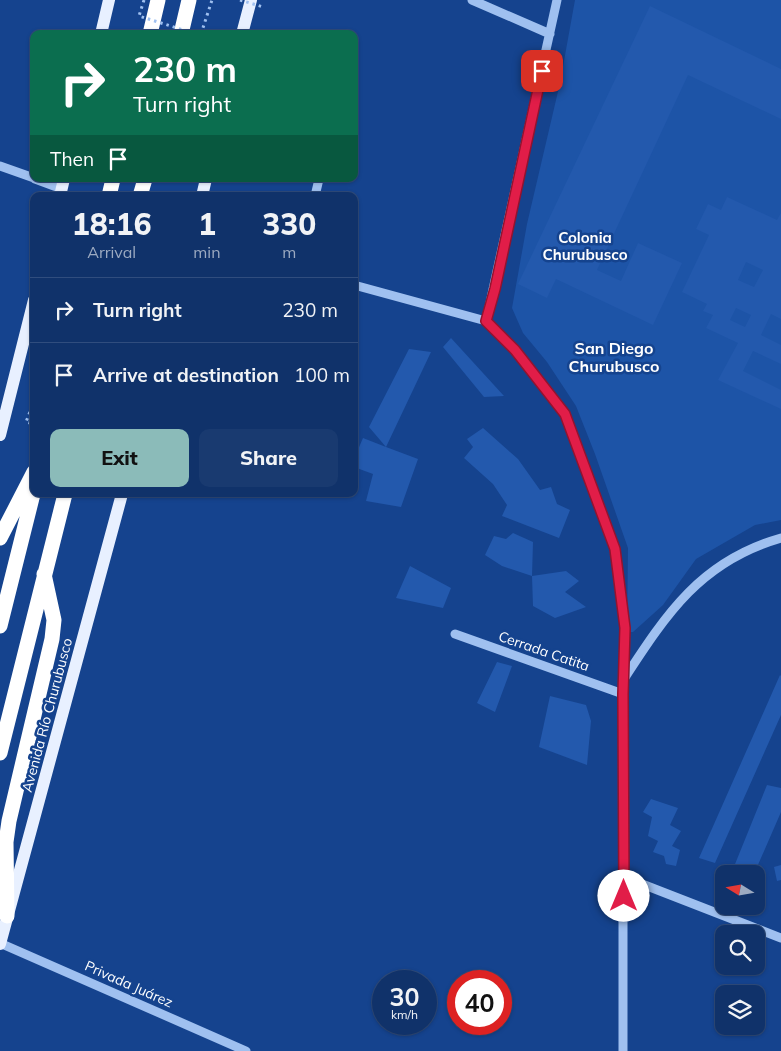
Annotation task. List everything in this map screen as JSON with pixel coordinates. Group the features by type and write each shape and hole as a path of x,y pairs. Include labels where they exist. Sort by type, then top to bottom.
{"highway":[{"path":"151,30 158,0"},
{"path":"182,30 189,0"},
{"path":"0,538 30,480"},
{"path":"0,626 32,497"},
{"path":"0,753 64,497"},
{"path":"7,916 6,842 9,821 52,640 54,620 44,574"}],"main road":[{"path":"102,30 109,0"},
{"path":"243,30 251,0"},
{"path":"0,434 3,409 30,314"},
{"name":"Avenida Río Churubusco","path":"0,943 121,497"}],"street":[{"path":"472,0 550,34"},
{"path":"486,321 495,289 557,0"},
{"path":"0,166 30,177"},
{"path":"45,182 62,188"},
{"path":"358,286 486,321 515,350 565,414 615,549 625,628 623,694 623,1051"},
{"path":"624,680 667,616 684,595 700,580 732,558 753,547 781,538"},
{"name":"Cerrada Catita","path":"455,634 623,694"},
{"path":"624,876 781,938"},
{"name":"Privada Juárez","path":"0,943 246,1051"}],"path":[{"path":"144,0 139,16 183,30"},
{"path":"203,30 212,0"},
{"path":"240,0 263,7"},
{"path":"30,412 26,422 30,423"}],"shaded area":[{"path":"575,0 781,0 781,520 755,525 696,559 663,605 633,632 627,632 628,548 595,454 576,406 547,362 523,333 512,308 527,224 560,83"}],"building":[{"path":"650,6 781,69 781,119 688,75 597,270 621,281 638,243 682,263 653,325 556,279 547,298 518,284"},
{"path":"727,197 777,220 781,213 781,319 771,314 761,335 781,345 781,364 753,351 743,371 781,390 781,409 718,380 738,343 706,328 713,315 703,311 707,304 682,292 709,235 696,229 708,204 721,210","holes":["746,262 763,270 754,287 738,280","736,308 751,315 745,327 730,320"]},
{"path":"451,338 504,396 484,397 443,347"},
{"path":"409,349 431,352 386,447 369,427"},
{"path":"483,428 518,459 540,490 551,487 557,504 570,510 559,538 502,516 507,505 493,484 464,458 473,447 467,439"},
{"path":"363,438 418,459 401,507 366,501 373,474 358,468 358,450"},
{"path":"513,533 533,542 532,576 502,566 485,555 494,536 506,539"},
{"path":"410,566 451,588 443,608 396,598"},
{"path":"566,571 579,581 565,592 586,607 555,618 533,606 532,576"},
{"path":"497,662 512,666 495,712 477,703"},
{"path":"780,675 781,715 715,863 699,858"},
{"path":"550,696 586,705 591,721 587,765 539,747"},
{"path":"767,785 781,788 781,812 758,865 735,865"},
{"path":"651,799 678,808 670,825 681,831 672,846 680,850 676,866 666,864 664,856 653,852 658,841 648,836 652,817 643,812"},
{"path":"781,865 781,880 777,881 774,867"}],"district":[{"name":"Colonia Churubusco","path":"585,246"},
{"name":"San Diego Churubusco","path":"614,357"}],"route":[{"path":"542,71 495,289 486,321 515,350 565,414 615,549 625,628 623,694 624,896"}]}
